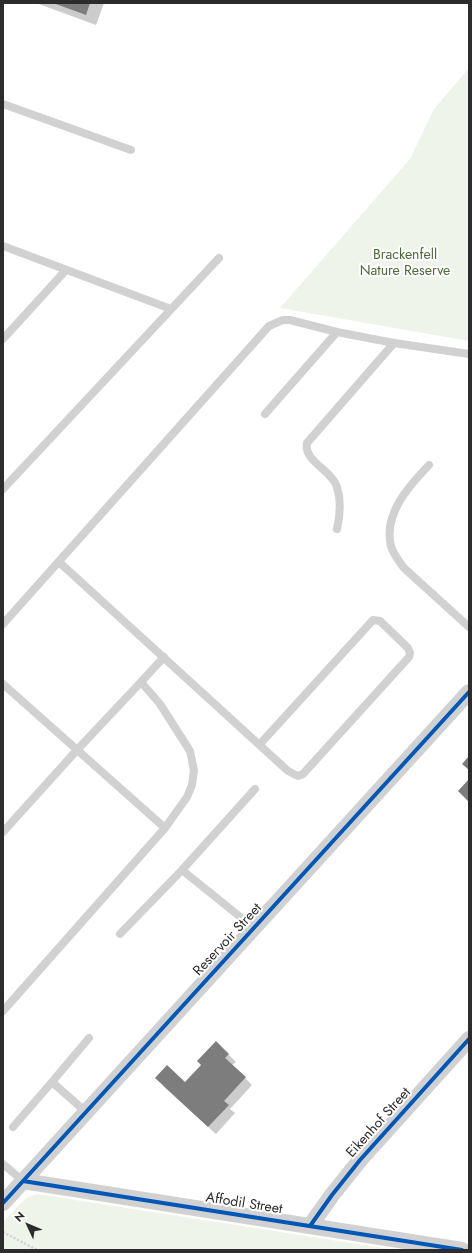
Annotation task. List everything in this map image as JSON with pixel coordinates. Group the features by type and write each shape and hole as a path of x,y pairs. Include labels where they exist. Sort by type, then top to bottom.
{"street":[{"name":"Reservoir Street","path":"3,1203 469,692"},
{"name":"Eikenhof Street","path":"310,1226 360,1160 469,1039"},
{"name":"Affodil Street","path":"23,1181 462,1250"}],"lane":[{"path":"3,104 131,150"},
{"path":"3,246 171,309"},
{"path":"3,489 219,258"},
{"path":"3,339 66,270"},
{"path":"3,624 269,326 283,320 290,320 337,332 394,343 469,354"},
{"path":"265,414 337,332"},
{"path":"337,530 340,515 337,486 333,478 310,456 306,448 307,443 394,343"},
{"path":"429,465 412,482 396,506 390,531 391,546 396,557 404,568 469,627"},
{"path":"59,562 260,744 288,772 298,776 303,774 409,657 410,653 408,648 380,621 373,620 260,744"},
{"path":"3,832 164,657"},
{"path":"3,1011 165,828 192,786 194,770 190,751 160,704 141,682"},
{"path":"3,684 165,828"},
{"path":"120,934 182,870 255,789"},
{"path":"182,870 254,928"},
{"path":"13,1127 89,1038"},
{"path":"52,1082 86,1112"},
{"path":"3,1164 23,1181"}],"path":[{"path":"3,1232 37,1250"}],"green space":[{"name":"Brackenfell Nature Reserve","path":"469,68 469,341 280,308 410,159 434,109"},
{"path":"37,1194 396,1250 3,1250 3,1222 26,1198"}],"building":[{"path":"53,3 90,3 86,15"},
{"path":"469,756 469,770 462,764"},
{"path":"469,779 469,802 458,791"},
{"path":"216,1041 229,1054 225,1058 246,1077 224,1101 229,1105 208,1127 155,1078 167,1065 185,1082 201,1065 197,1061"}],"cycle path":[{"path":"3,1203 469,692"},
{"path":"310,1226 360,1160 469,1039"},
{"path":"23,1181 462,1250"}]}
